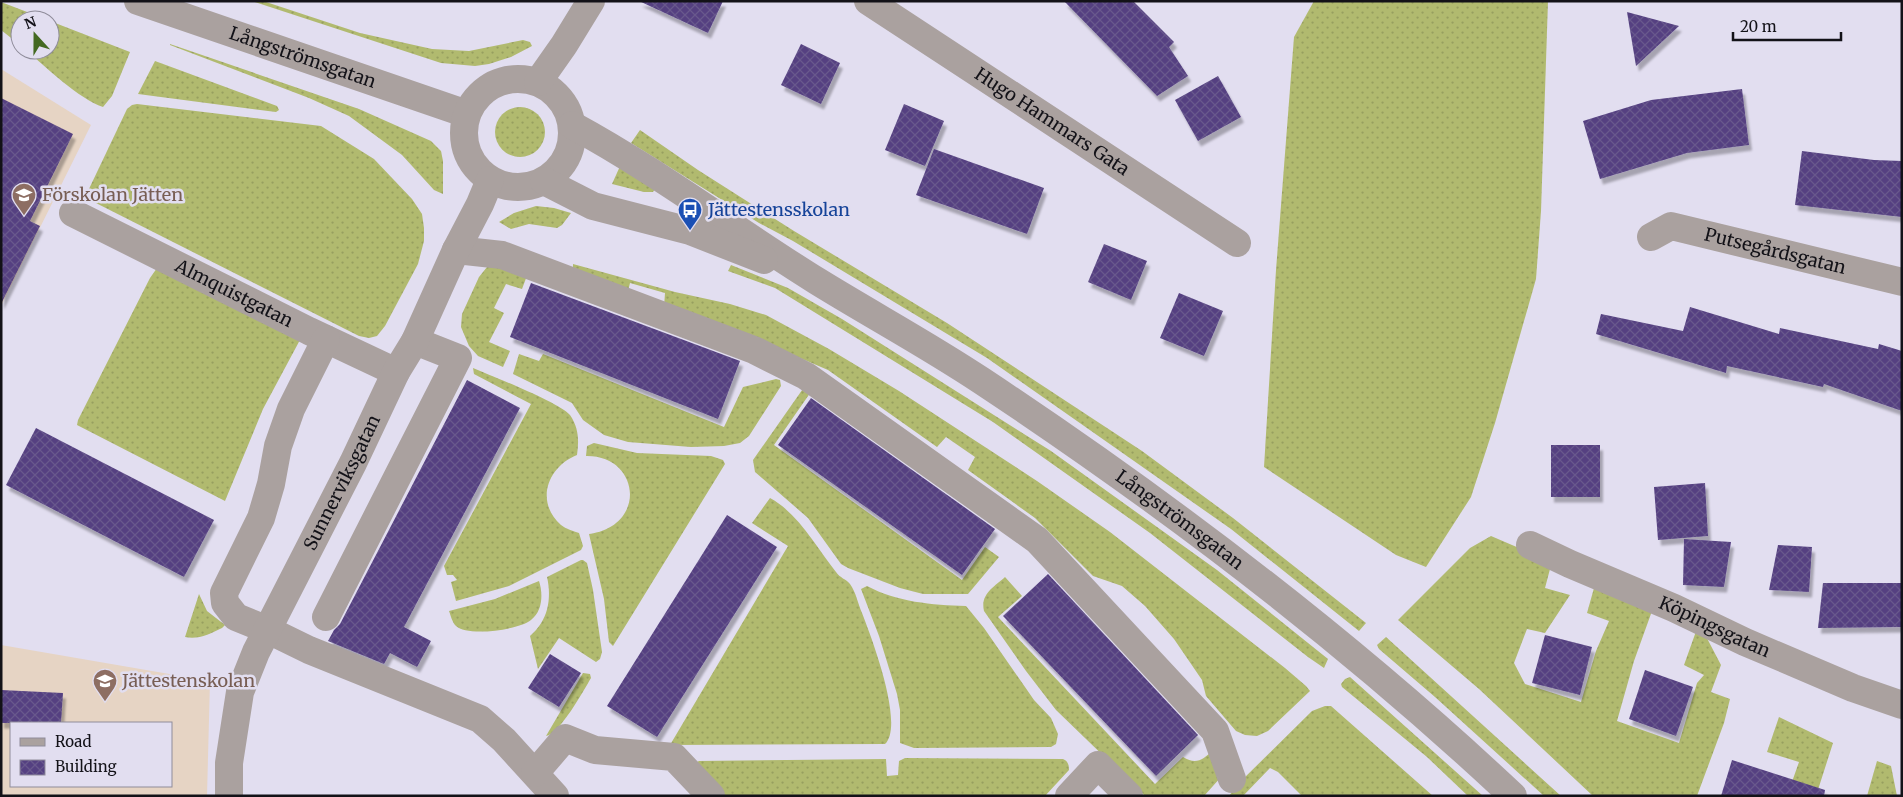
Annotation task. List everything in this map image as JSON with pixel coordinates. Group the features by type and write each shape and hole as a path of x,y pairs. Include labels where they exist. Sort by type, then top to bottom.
{"street":[{"name":"Långströmsgatan","path":"138,1 467,114"},
{"path":"538,82 564,45 590,1"},
{"name":"Hugo Hammars Gata","path":"868,1 1237,243"},
{"path":"515,79 538,82 557,95 564,104 572,125 573,138 570,152 564,164 555,174 544,181 522,188 511,188 490,180 473,164 468,154 464,131 467,114 484,92 498,83 515,79"},
{"name":"Långströmsgatan","path":"572,125 617,151 818,282 981,380 1210,541 1362,661 1513,796"},
{"name":"Sunnerviksgatan","path":"229,796 229,763 240,692 256,652 353,463 396,372 414,341 490,180"},
{"name":"Långströmsgatan","path":"544,181 593,206 690,231 818,282"},
{"name":"Almquistgatan","path":"73,213 396,372"},
{"name":"Putsegårdsgatan","path":"1652,237 1671,226 1902,282"},
{"path":"456,250 502,255 754,350 806,376 1037,540 1215,731 1232,780"},
{"path":"326,339 291,409 278,446 271,484 261,518 224,593 225,603 236,617 309,650 480,719 504,740 556,796"},
{"path":"326,617 458,358 414,341"},
{"name":"Köpingsgatan","path":"1530,545 1674,608 1745,642 1852,688 1902,705"},
{"path":"535,773 564,738 595,750 674,757 711,796"},
{"path":"1069,796 1098,765 1129,796"}],"shaded area":[{"name":"Förskolan Jätten","path":"1,69 91,125 1,306"},
{"name":"Jättestenskolan","path":"1,645 210,681 207,796 1,796"}],"green space":[{"path":"252,1 263,1 360,33 432,49 469,51 523,40 530,42 532,46 511,57 489,64 475,66 441,63"},
{"path":"1314,1 1548,1 1541,211 1536,279 1495,423 1471,497 1426,567 1396,555 1264,467 1276,270 1294,37"},
{"path":"1,2 22,10 10,10 10,37 1,30"},
{"path":"60,25 130,52 112,96 103,107 73,90 38,60 60,60"},
{"path":"170,44 359,109 431,141 441,151 443,161 443,194 434,190 402,155 349,116 309,98"},
{"path":"155,61 277,106 279,110 276,112 138,94"},
{"path":"137,104 321,126 374,159 412,199 422,214 424,228 424,241 418,264 385,326 377,336 369,338 359,336 86,198 127,109"},
{"path":"520,107 529,109 540,118 545,132 543,141 534,152 520,157 511,155 500,146 495,132 497,123 506,112"},
{"path":"640,130 698,170 794,231 947,323 1142,451 1233,518 1366,623 1359,631 1231,529 987,358 793,241 759,223 631,143"},
{"path":"621,164 655,189 653,192 644,192 612,184"},
{"path":"536,206 554,208 571,213 562,225 557,228 529,224 511,229 499,222 514,213"},
{"path":"493,262 528,273 522,289 506,284 494,308 504,313 489,342 510,351 503,367 478,356 469,346 461,327 462,314 479,277"},
{"path":"573,264 766,315 829,349 899,391 1037,481 1110,532 1285,668 1310,691 1268,731 1257,736 1245,735 1236,731 1206,696 1202,680 1174,639 1145,606 1122,586 1093,576 1035,518 968,470 975,457 946,437 937,447 828,370 772,346 664,307 665,293 630,283 628,291 573,270"},
{"path":"731,265 788,288 842,319 1051,451 1217,570 1328,659 1324,668 1150,533 993,422 775,288 728,271"},
{"path":"157,268 301,338 263,409 225,501 77,425 150,278"},
{"path":"519,354 539,361 543,354 724,427 743,387 776,379 780,380 781,386 749,436 740,443 724,446 691,447 628,442 604,435 583,420 572,403 513,374"},
{"path":"473,368 540,397 570,415 578,435 577,455 558,468 552,476 547,496 548,506 553,516 561,525 579,533 583,546 581,550 509,586 456,601 451,582 457,580 453,575 447,575 444,566 531,404 474,374"},
{"path":"807,383 815,386 774,445 962,580 985,547 999,557 968,594 923,594 900,588 841,564 808,518 755,472 753,460"},
{"path":"594,443 637,453 711,456 723,460 725,464 613,646 609,642 604,599 589,534 608,528 621,518 628,506 630,492 626,478 618,467 604,459 586,456 587,446"},
{"path":"770,498 798,522 838,574 848,582 854,591 879,660 889,700 890,734 885,744 670,745 788,546 752,523"},
{"path":"1491,536 1549,561 1550,569 1545,588 1570,595 1545,633 1527,629 1514,663 1525,684 1581,702 1596,651 1609,621 1587,613 1596,581 1652,611 1634,661 1617,721 1679,743 1697,683 1704,675 1684,665 1699,623 1721,665 1711,692 1730,699 1724,723 1697,796 1593,796 1479,689 1398,620 1470,548"},
{"path":"581,560 587,563 593,590 602,652 600,659 596,662 559,638 538,669 530,636 545,617 549,601 547,577"},
{"path":"1005,577 1022,596 998,617 1155,784 1183,757 1196,761 1213,750 1230,767 1204,796 1145,796 1056,710 984,611 983,605 986,595"},
{"path":"539,581 541,602 538,612 531,620 516,627 481,632 462,629 456,626 449,611 495,599"},
{"path":"867,586 890,596 915,602 966,606 984,628 1034,700 1051,718 1058,734 1056,744 1051,747 914,748 900,743 900,710 897,694 879,636 861,589"},
{"path":"199,594 207,611 225,625 204,636 195,638 185,637"},
{"path":"1386,637 1561,796 1544,796 1379,649 1377,645"},
{"path":"583,673 590,674 591,678 583,692 558,728 546,736"},
{"path":"1350,677 1483,796 1468,796 1427,757 1342,687 1341,684 1345,679"},
{"path":"1325,706 1331,706 1433,796 1302,796 1278,772 1270,768 1243,796 1229,796 1238,784 1312,711"},
{"path":"1779,717 1833,743 1816,796 1787,796 1799,762 1767,752"},
{"path":"905,758 1063,759 1068,763 1069,770 1045,796 723,796 695,763 699,761 886,759 887,776 898,775 899,761"},
{"path":"1877,761 1891,766 1897,796 1867,796"}],"building":[{"path":"639,1 723,1 708,33"},
{"path":"1064,1 1133,1 1174,42 1169,47 1188,76 1157,96"},
{"path":"1627,12 1679,26 1636,66"},
{"path":"801,44 840,63 821,104 781,85"},
{"path":"1218,76 1241,117 1198,141 1175,100"},
{"path":"1742,89 1749,145 1687,153 1600,179 1583,121 1651,100"},
{"name":"Förskolan Jätten","path":"1,98 73,134 30,221 40,226 1,304"},
{"path":"904,104 944,121 925,166 885,150"},
{"path":"934,149 1044,188 1027,234 916,195"},
{"path":"1802,151 1874,160 1902,161 1902,217 1795,205"},
{"path":"1104,244 1147,261 1131,300 1088,282"},
{"path":"531,283 740,361 718,419 510,337"},
{"path":"1179,293 1223,311 1204,356 1160,338"},
{"path":"1690,307 1779,334 1780,328 1878,349 1879,344 1902,351 1902,411 1824,384 1823,387 1727,366 1726,373 1596,334 1601,314 1683,331"},
{"path":"467,380 520,408 404,627 431,641 417,667 390,653 384,664 328,641 340,624"},
{"path":"811,398 995,529 962,575 778,445"},
{"path":"36,428 214,520 184,577 6,485"},
{"path":"1551,445 1600,445 1600,497 1551,497"},
{"path":"1705,483 1708,536 1658,540 1654,487"},
{"path":"727,515 777,547 657,737 607,706"},
{"path":"1684,539 1731,542 1724,587 1683,585"},
{"path":"1778,545 1812,547 1809,592 1769,590"},
{"path":"1048,574 1198,735 1156,776 1003,616"},
{"path":"1823,583 1902,583 1902,627 1818,628"},
{"path":"1545,635 1592,647 1580,695 1532,683"},
{"path":"550,654 581,673 559,707 528,688"},
{"path":"1645,670 1693,687 1676,736 1629,719"},
{"path":"1,690 63,693 61,722 1,723"},
{"path":"1732,760 1825,790 1824,796 1721,796"}],"place":[{"name":"Förskolan Jätten","path":"24,216"},
{"name":"Jättestensskolan","path":"690,231"},
{"name":"Jättestenskolan","path":"105,702"}]}
